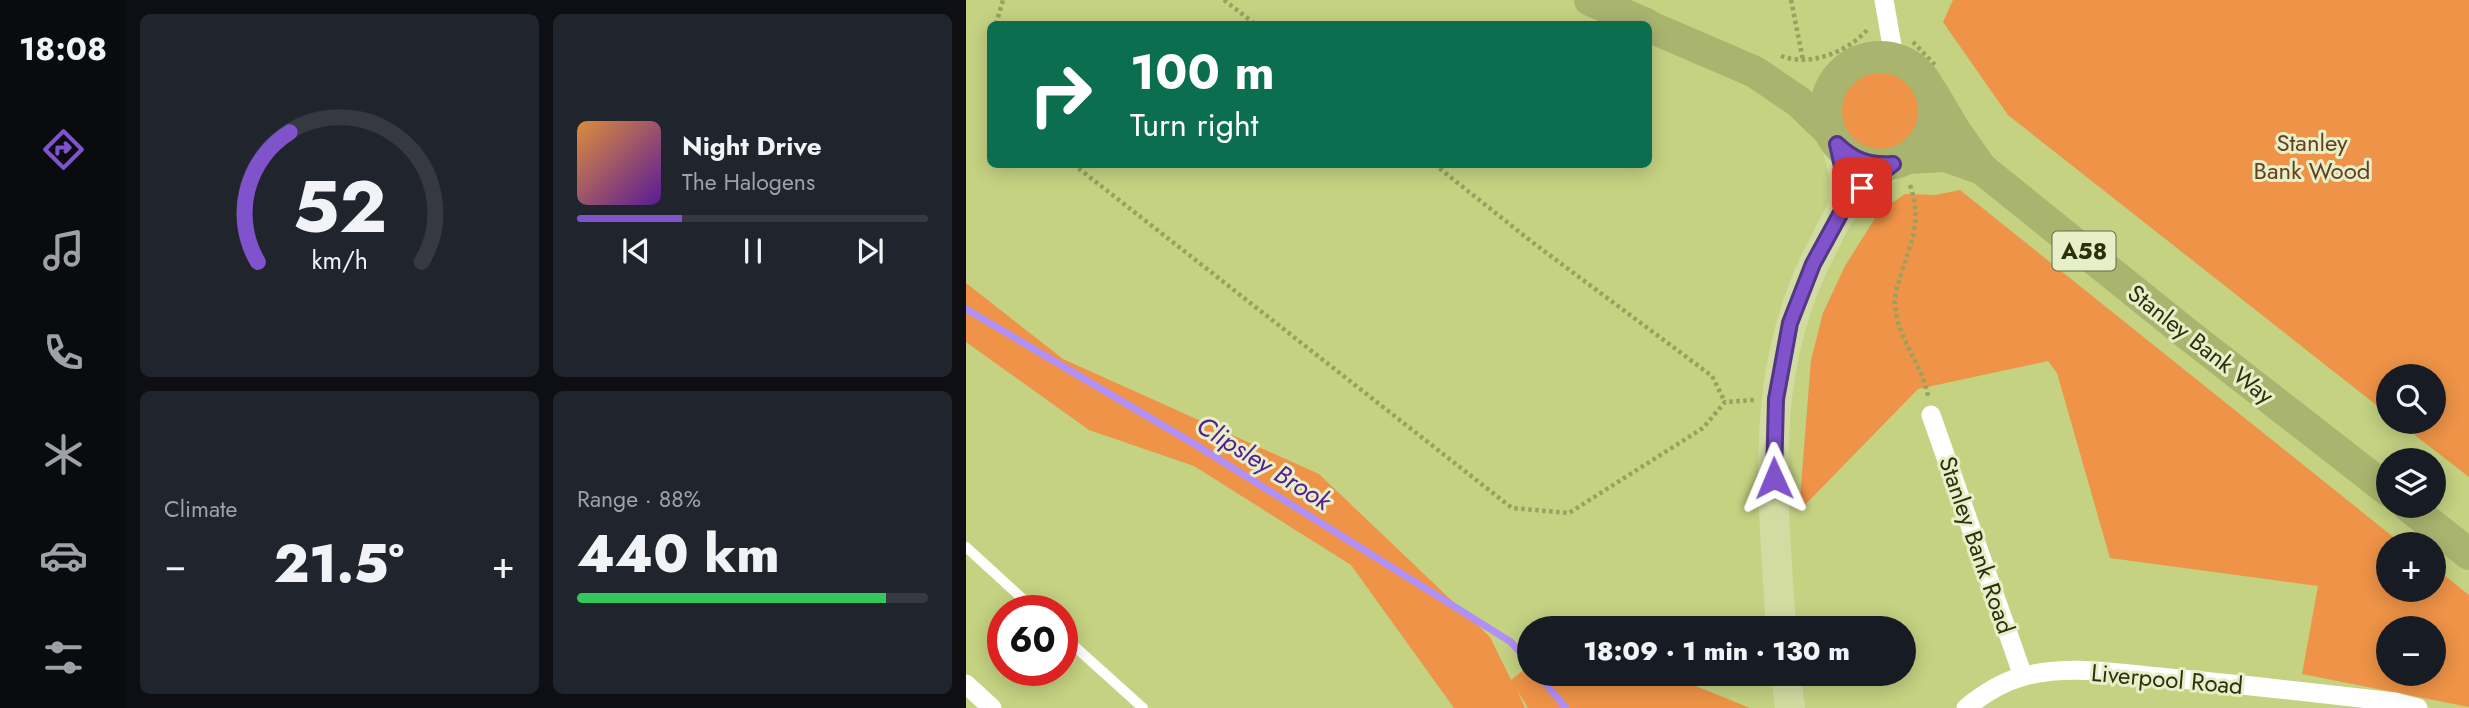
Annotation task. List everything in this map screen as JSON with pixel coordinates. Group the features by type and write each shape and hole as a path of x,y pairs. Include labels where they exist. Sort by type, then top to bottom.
{"highway":[{"name":"A58","path":"1590,0 1638,21"},
{"name":"A58","path":"1652,27 1766,63 1782,78 1803,79 1819,76 1859,60 1876,56 1894,57 1909,64 1930,88"},
{"path":"1833,137 1825,115 1826,99 1833,83 1844,69 1859,60"},
{"name":"A58","path":"1766,63 1849,155 1863,162 1903,166"},
{"path":"1903,166 1920,148 1934,120 1930,88"},
{"name":"Stanley Bank Way","path":"1930,88 1955,131 1982,169"},
{"name":"Stanley Bank Way","path":"1903,166 1945,156 1982,169 2376,481"},
{"path":"2423,518 2469,554"}],"main road":[{"path":"1833,137 1845,180 1843,209"},
{"path":"1780,616 1773,453 1776,399 1790,323 1813,264 1843,209 1858,191 1903,166"},
{"path":"1787,686 1790,708"}],"street":[{"path":"1884,0 1894,57"},
{"name":"Stanley Bank Road","path":"1931,415 2023,676"},
{"name":"Liverpool Road","path":"1966,708 2002,683 2045,672 2110,672 2395,702 2418,708"},
{"path":"966,684 992,708"}],"lane":[{"path":"966,547 1018,595"},
{"path":"1078,649 1143,708"}],"path":[{"path":"997,21 1003,0"},
{"path":"1224,0 1251,21"},
{"path":"1791,0 1803,60"},
{"path":"1766,63 1819,58 1855,41 1871,25"},
{"path":"1903,166 1915,200 1917,217 1915,236 1895,293 1895,307 1908,347 1925,377 1931,415"},
{"path":"1078,168 1512,508 1569,513 1703,428 1725,402 1712,376 1532,242 1439,168"}],"green space":[{"name":"Stanley Bank Wood","path":"1953,0 2469,0 2469,477 2446,459 2446,448 2432,448 2413,434 2446,434 2446,364 2376,364 2376,405 2008,115 1943,22"},
{"path":"1879,70 1894,73 1907,82 1916,95 1919,110 1916,125 1907,138 1894,147 1879,150 1864,147 1851,138 1842,125 1839,110 1842,95 1851,82 1864,73"},
{"path":"1960,190 2387,532 2376,532 2376,602 2446,602 2446,577 2469,595 2469,707 2302,674 2318,586 2110,558 2057,373 2048,361 1918,389 1799,511 1811,360 1823,313 1845,266 1879,212 1905,194 1935,195"},
{"path":"966,283 1063,359 1319,474 1490,637 1511,680 1517,675 1517,686 1696,686 1750,708 1528,708 1517,690 1525,708 1454,708 1351,565 1194,466 1089,430 966,342"}],"waterway":[{"name":"Clipsley Brook","path":"966,309 1196,445 1511,642 1517,649"},
{"name":"Clipsley Brook","path":"1547,686 1566,708"}],"route":[{"path":"1774,478 1776,399 1790,323 1813,264 1843,209 1844,169 1837,144 1849,155 1863,162 1893,164 1862,188"}]}
